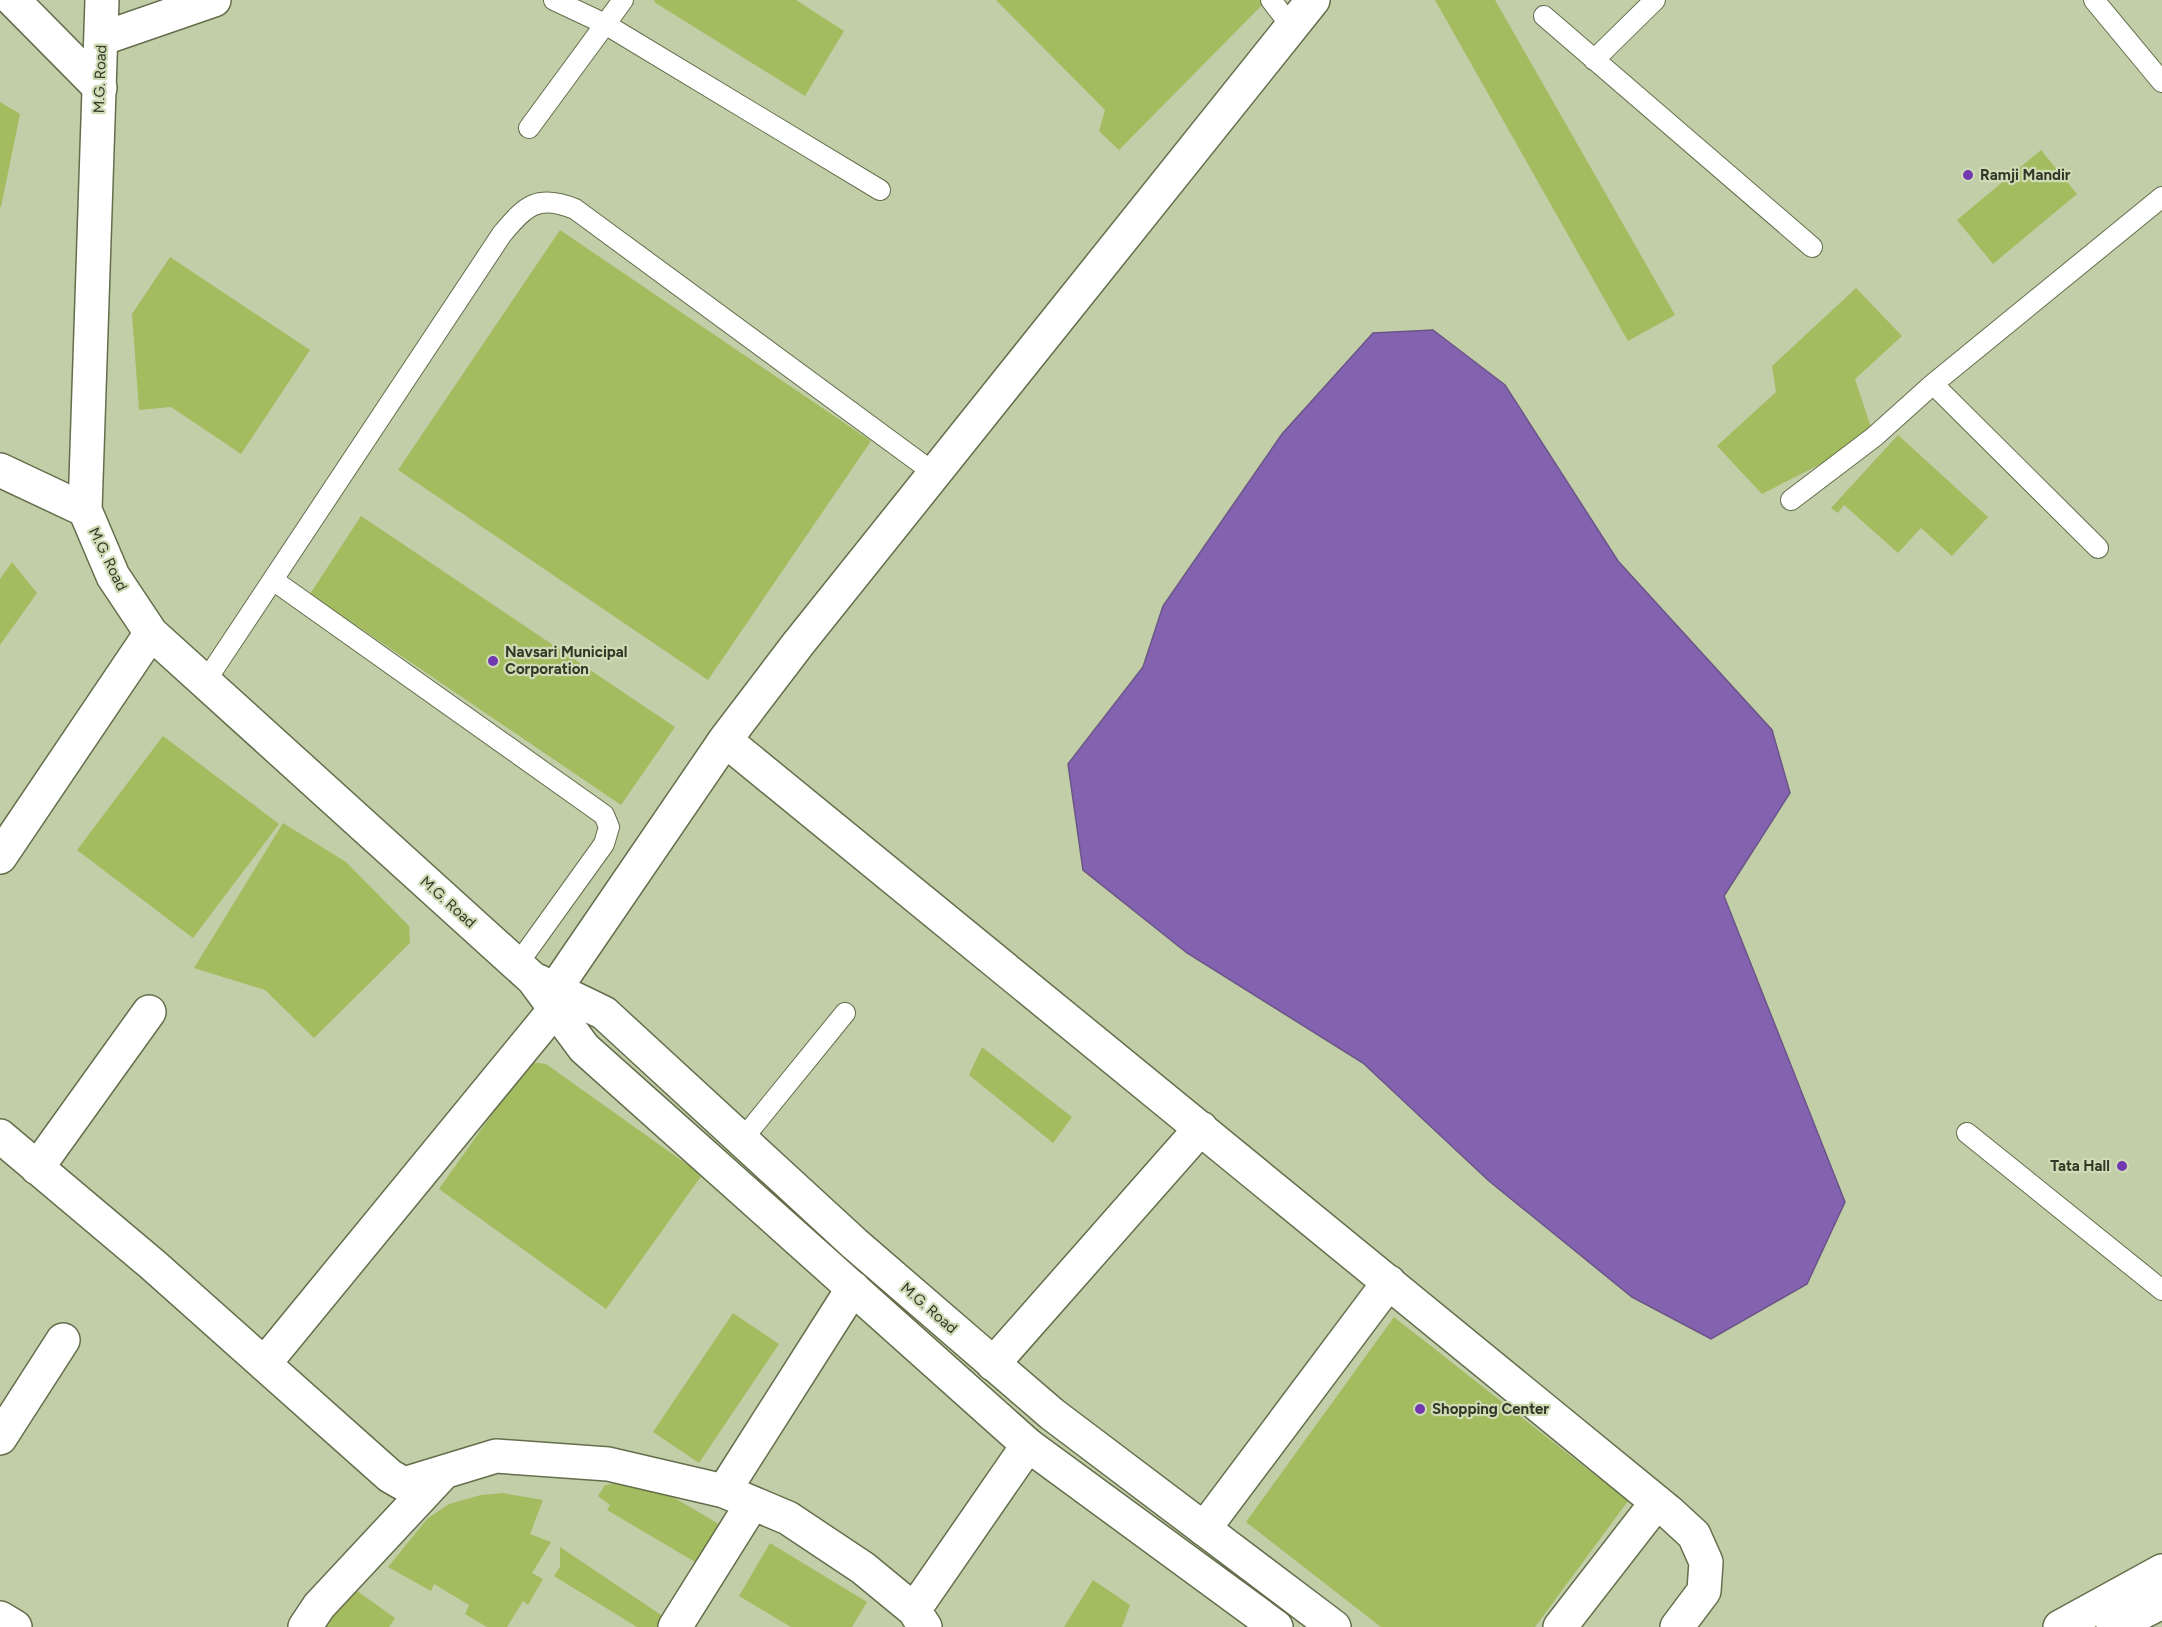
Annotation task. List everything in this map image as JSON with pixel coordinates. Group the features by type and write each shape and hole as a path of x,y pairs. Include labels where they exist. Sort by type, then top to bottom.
{"street":[{"path":"13,0 99,88"},
{"name":"M.G. Road","path":"102,0 85,510 113,576 151,633 540,985 584,1048 1028,1445 1276,1627"},
{"path":"101,39 214,0"},
{"path":"264,1364 540,985 726,740 934,473 1313,0"},
{"path":"0,470 85,510"},
{"path":"0,857 151,633"},
{"path":"726,740 1657,1502 1694,1535 1707,1562 1704,1591 1677,1627"},
{"name":"M.G. Road","path":"540,985 603,1013 741,1141 1052,1414 1334,1627"},
{"path":"37,1168 149,1012"},
{"path":"993,1364 1201,1128"},
{"path":"0,1136 390,1476 404,1484 422,1480 447,1469 496,1456 608,1464 738,1498 797,1524 863,1568 920,1618 1028,1445"},
{"path":"1204,1529 1389,1282"},
{"path":"675,1627 738,1498 853,1288"},
{"path":"0,1438 63,1340"},
{"path":"305,1627 319,1606 447,1469"},
{"path":"1560,1627 1657,1502"},
{"path":"2060,1627 2162,1571"},
{"path":"2113,1627 2162,1602"},
{"path":"0,1618 15,1627"}],"lane":[{"path":"554,0 605,24 880,190"},
{"path":"529,128 623,0"},
{"path":"1271,0 1291,26"},
{"path":"1594,60 1655,0"},
{"path":"2094,0 2162,82"},
{"path":"1544,15 1812,247"},
{"path":"1791,500 1874,437 1933,384 2162,197"},
{"path":"205,682 502,234 519,214 536,202 556,202 575,209 934,473"},
{"path":"1933,384 2098,548"},
{"path":"273,580 604,815 609,827 604,843 540,985"},
{"path":"741,1141 845,1013"},
{"path":"1966,1133 2162,1290"}],"shaded area":[{"path":"1433,330 1505,385 1618,561 1772,730 1790,793 1724,896 1845,1202 1807,1284 1711,1339 1632,1297 1489,1181 1363,1063 1187,953 1083,870 1068,764 1143,667 1163,606 1282,434 1373,333"}],"building":[{"path":"655,0 796,0 844,31 805,96 654,2"},
{"path":"996,0 1267,0 1119,150 1099,131 1105,110"},
{"path":"1435,0 1495,0 1675,315 1628,341"},
{"path":"0,102 20,114 1,207 0,207"},
{"path":"2041,150 2077,194 1993,264 1957,220"},
{"path":"560,230 871,441 708,680 398,470"},
{"path":"170,257 310,350 241,454 171,407 139,410 132,314"},
{"path":"1856,288 1902,336 1855,379 1874,437 1762,494 1717,446 1776,392 1772,366"},
{"path":"1898,435 1988,517 1952,556 1921,528 1898,553 1844,505 1838,513 1831,508"},
{"name":"Navsari Municipal Corporation","path":"361,516 675,727 621,805 310,594"},
{"path":"12,562 37,593 0,645 0,579"},
{"path":"163,736 279,824 193,938 77,850"},
{"path":"283,823 346,862 409,926 410,943 314,1038 265,990 194,968"},
{"path":"982,1047 1072,1117 1053,1143 969,1075"},
{"path":"529,1062 546,1064 702,1175 606,1309 439,1189"},
{"path":"733,1313 779,1344 699,1463 653,1432"},
{"name":"Shopping Center","path":"1394,1317 1628,1501 1535,1627 1381,1627 1246,1522"},
{"path":"623,1482 666,1493 724,1527 700,1565 607,1510 610,1505 598,1496 605,1485"},
{"path":"503,1493 543,1500 530,1534 551,1542 532,1573 543,1579 528,1605 523,1601 507,1627 487,1627 465,1614 469,1605 434,1584 431,1591 388,1567 427,1519 449,1504 481,1495"},
{"path":"770,1543 867,1602 852,1627 791,1627 739,1596"},
{"path":"560,1547 667,1619 663,1627 637,1627 554,1576 560,1567"},
{"path":"1093,1580 1130,1605 1122,1627 1064,1627"},
{"path":"353,1588 395,1618 389,1627 325,1627"}],"place":[{"name":"Ramji Mandir","path":"1968,175"},
{"name":"Navsari Municipal Corporation","path":"493,661"},
{"name":"Tata Hall","path":"2122,1166"},
{"name":"Shopping Center","path":"1420,1409"}]}
